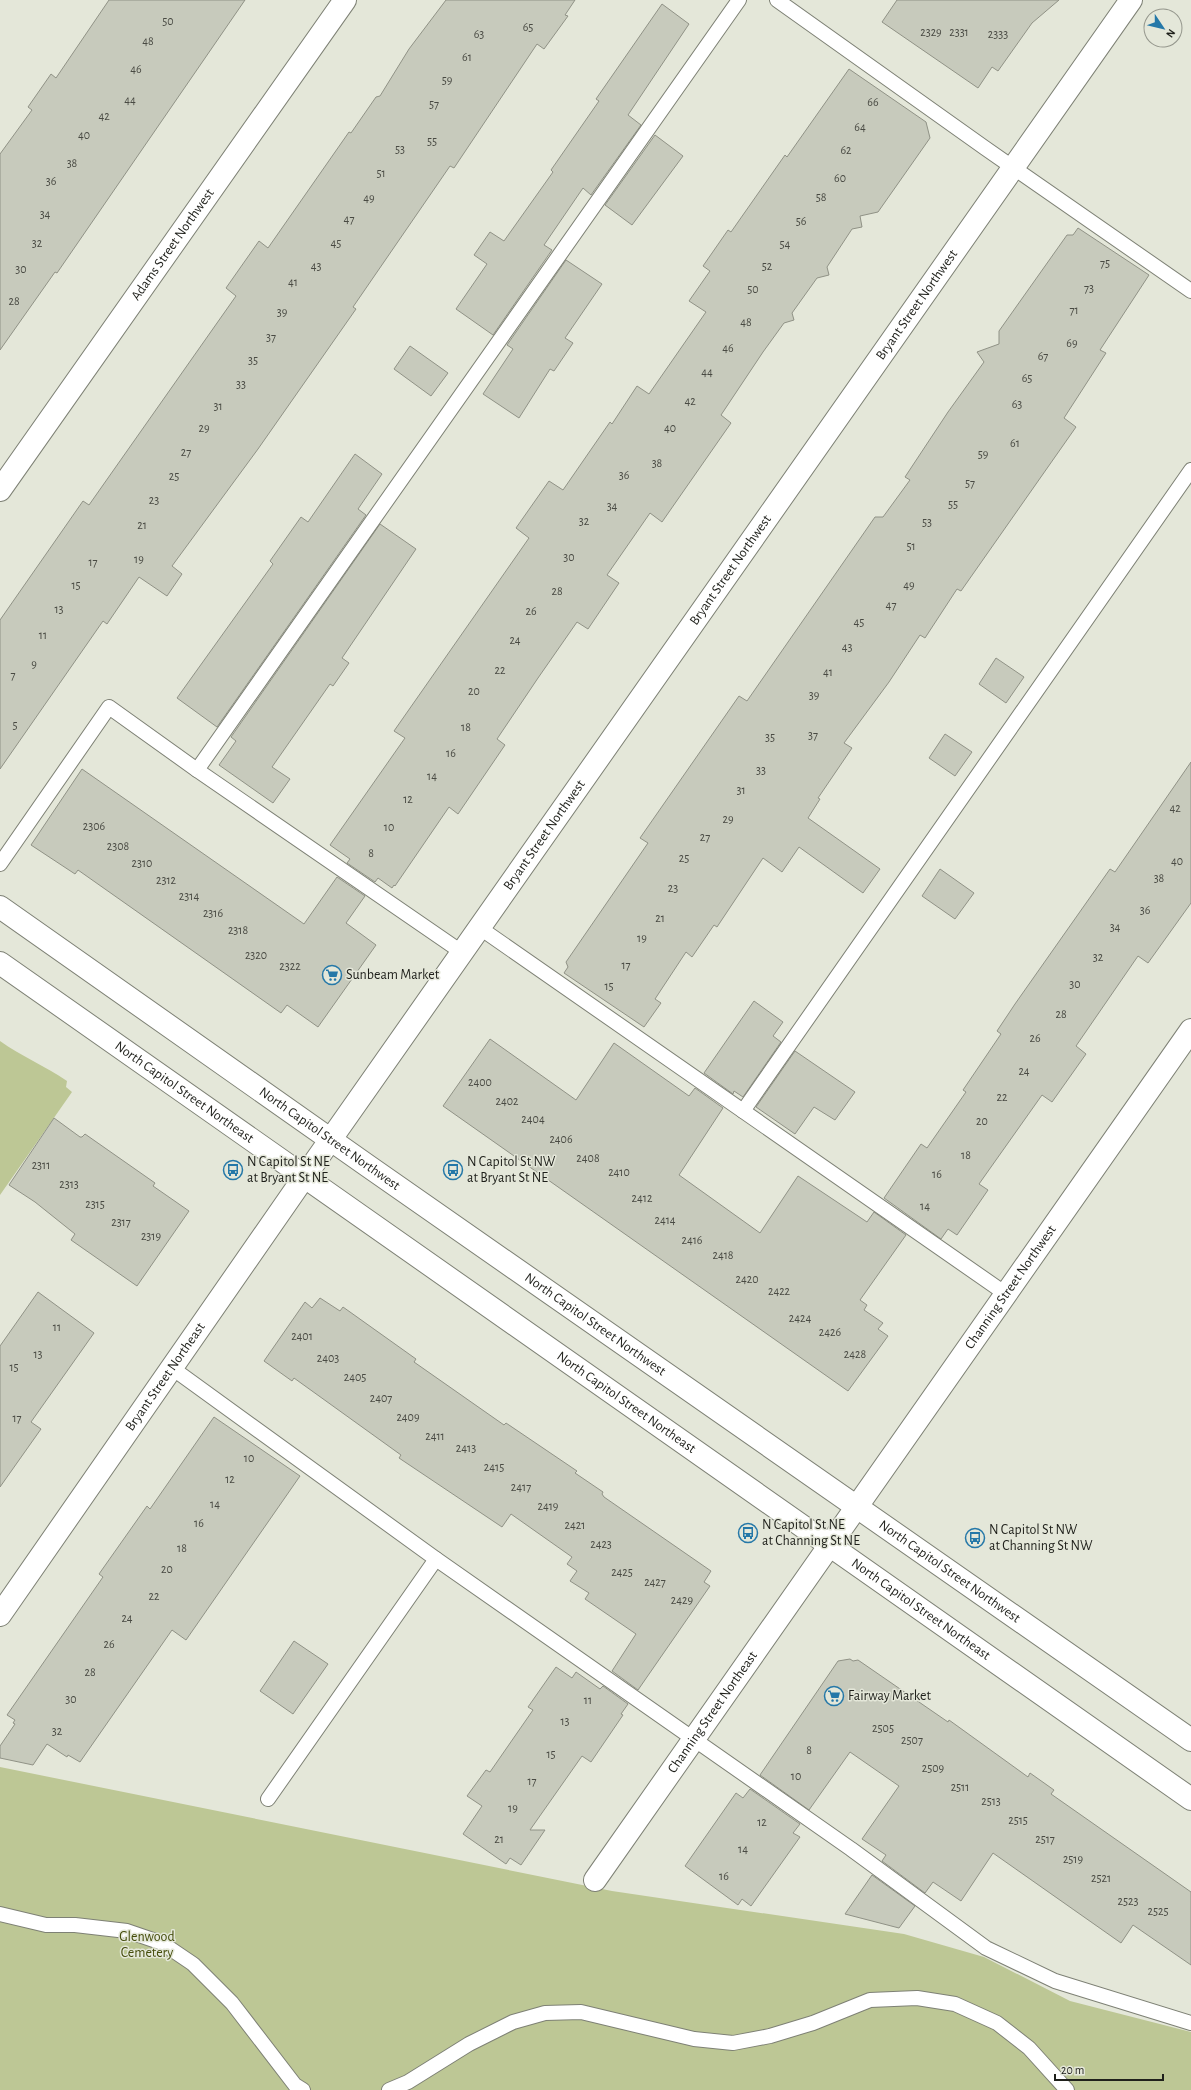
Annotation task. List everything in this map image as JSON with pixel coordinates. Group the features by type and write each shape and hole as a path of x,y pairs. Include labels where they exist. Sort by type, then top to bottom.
{"street":[{"name":"Adams Street Northwest","path":"0,490 344,0"},
{"name":"Bryant Street Northwest","path":"332,1140 1132,0"},
{"name":"North Capitol Street Northwest","path":"0,907 1191,1740"},
{"name":"North Capitol Street Northeast","path":"0,963 305,1176 660,1428 1191,1799"},
{"name":"North Capitol Street Northeast","path":"0,979 61,1006"},
{"name":"Channing Street Northwest","path":"829,1545 1191,1030"},
{"name":"Bryant Street Northeast","path":"0,1615 305,1176 332,1140"},
{"name":"Channing Street Northeast","path":"595,1880 829,1545"}],"lane":[{"path":"197,770 739,0"},
{"path":"778,0 1191,291"},
{"path":"743,1112 1191,470"},
{"path":"0,864 109,707 197,770 463,953"},
{"path":"480,928 1006,1294"},
{"path":"172,1368 436,1558 851,1849 986,1948 1055,1981 1191,2023"},
{"path":"268,1799 436,1558"},
{"path":"0,1914 46,1925 75,1925 127,1931 162,1943 193,1964 232,2004 294,2085 303,2090"},
{"path":"389,2090 408,2082 469,2044 513,2022 545,2013 581,2012 694,2039 733,2044 770,2036 813,2023 870,2000 917,1998 954,2004 997,2023 1029,2048 1067,2090"}],"green space":[{"path":"0,1041 67,1081 66,1087 72,1092 0,1195"},
{"name":"Glenwood Cemetery","path":"0,1767 612,1891 904,1934 984,1957 1070,2001 1191,2032 1191,2090 0,2090"}],"building":[{"path":"109,0 245,0 57,273 55,272 0,350 0,154 32,110 28,107 51,74 56,78"},
{"path":"446,0 575,0 565,15 568,16 544,49 537,44 454,168 450,166 353,307 356,309 258,449 172,566 182,574 167,596 139,577 107,624 103,621 0,769 0,620 83,501 89,505 236,296 226,288 259,241 268,248 349,132 351,133 376,97 380,96 409,49"},
{"path":"897,0 1059,0 1032,23 998,71 992,67 978,88 882,22"},
{"path":"662,4 689,24 628,115 641,125 591,195 583,188 544,245 552,250 493,335 456,309 487,264 474,255 490,232 504,241 553,172 551,170 599,101 596,99"},
{"path":"849,69 926,122 930,138 878,212 860,216 862,227 852,229 827,267 829,275 817,278 792,313 794,320 784,323 763,352 721,415 731,423 662,522 650,513 607,575 619,583 588,629 577,622 497,739 505,745 458,814 449,807 395,886 394,885 392,888 378,878 375,882 347,863 350,859 330,845 405,738 394,731 529,538 516,528 549,481 563,490 610,422 612,424 637,386 649,394 706,312 689,301 710,271 703,266 728,230 731,232 785,155 787,157"},
{"path":"655,135 683,156 632,225 605,205"},
{"path":"1078,228 1149,275 1100,350 1106,353 1064,418 1076,427 961,591 957,589 925,638 920,635 889,682 844,743 852,748 818,798 820,799 808,818 880,869 863,893 799,847 782,872 763,858 717,927 714,925 692,957 686,952 655,999 661,1003 644,1027 564,973 568,967 566,962 648,843 640,838 739,696 747,701 875,517 883,517 910,480 905,477 948,412 984,362 977,352 999,344 999,331 1067,235 1073,235"},
{"path":"566,260 602,284 565,338 573,343 554,371 550,369 519,418 483,394 513,349 507,345"},
{"path":"410,346 448,373 431,396 394,369"},
{"path":"355,454 382,474 358,509 366,515 217,727 177,698 273,564 270,561 301,517 308,522"},
{"path":"380,524 416,549 342,658 349,663 333,686 330,684 272,767 290,779 273,803 219,765 236,741 231,737"},
{"path":"996,658 1024,677 1006,703 979,684"},
{"path":"945,734 972,752 955,776 929,758"},
{"path":"1191,762 1191,903 1148,963 1138,956 1076,1046 1086,1054 1052,1102 1042,1095 979,1184 988,1190 957,1235 948,1229 941,1239 884,1198 921,1144 927,1148 966,1092 963,1090 1001,1034 997,1031 1015,1004 1110,869 1115,872"},
{"path":"82,769 304,924 337,877 365,896 346,923 376,945 318,1027 287,1005 281,1013 78,870 75,874 31,845"},
{"path":"940,869 974,893 955,919 922,896"},
{"path":"754,1001 783,1022 773,1036 781,1042 743,1097 734,1091 733,1094 704,1073"},
{"path":"490,1039 576,1100 614,1043 689,1096 695,1088 723,1108 679,1175 760,1233 798,1176 867,1222 874,1212 906,1235 860,1300 867,1305 864,1310 883,1323 878,1329 888,1336 848,1391 443,1106"},
{"path":"795,1051 855,1092 835,1120 814,1107 795,1134 756,1107"},
{"path":"54,1118 80,1137 85,1134 155,1183 153,1186 189,1211 137,1286 71,1240 75,1234 35,1202 9,1185"},
{"path":"38,1292 94,1333 31,1422 41,1429 0,1487 0,1346"},
{"path":"320,1298 340,1311 343,1307 416,1359 414,1362 504,1425 506,1423 577,1471 575,1473 603,1492 602,1494 604,1497 711,1571 704,1582 710,1586 638,1690 612,1671 636,1634 585,1599 589,1593 570,1581 577,1571 567,1564 572,1557 511,1514 502,1527 399,1458 401,1455 294,1378 292,1381 264,1361 305,1302 312,1308"},
{"path":"214,1417 300,1476 186,1640 172,1630 80,1762 68,1755 67,1757 47,1744 33,1765 0,1758 0,1746 15,1724 13,1723 15,1720 7,1715 103,1577 99,1574 147,1506 150,1509"},
{"path":"294,1641 328,1664 293,1714 260,1691"},
{"path":"850,1659 853,1661 858,1660 948,1722 949,1720 1028,1777 1030,1773 1054,1790 1051,1794 1191,1892 1191,1965 1133,1925 1121,1943 993,1853 961,1901 933,1882 925,1893 882,1861 886,1855 862,1839 899,1786 850,1752 809,1810 760,1775 838,1661"},
{"path":"556,1667 572,1678 576,1672 600,1689 603,1686 628,1704 621,1714 623,1715 591,1762 582,1756 530,1830 545,1830 521,1865 510,1858 506,1864 463,1834 482,1806 467,1796 486,1770 490,1772 533,1710 528,1707"},
{"path":"750,1789 800,1824 793,1833 800,1837 751,1906 742,1899 738,1905 685,1866 736,1793 743,1798"},
{"path":"872,1875 915,1906 899,1928 845,1914"}],"place":[{"name":"Sunbeam Market","path":"332,975"},
{"name":"N Capitol St NE at Bryant St NE","path":"233,1170"},
{"name":"N Capitol St NW at Bryant St NE","path":"453,1170"},
{"name":"N Capitol St NE at Channing St NE","path":"748,1533"},
{"name":"N Capitol St NW at Channing St NW","path":"975,1538"},
{"name":"Fairway Market","path":"834,1696"}]}
